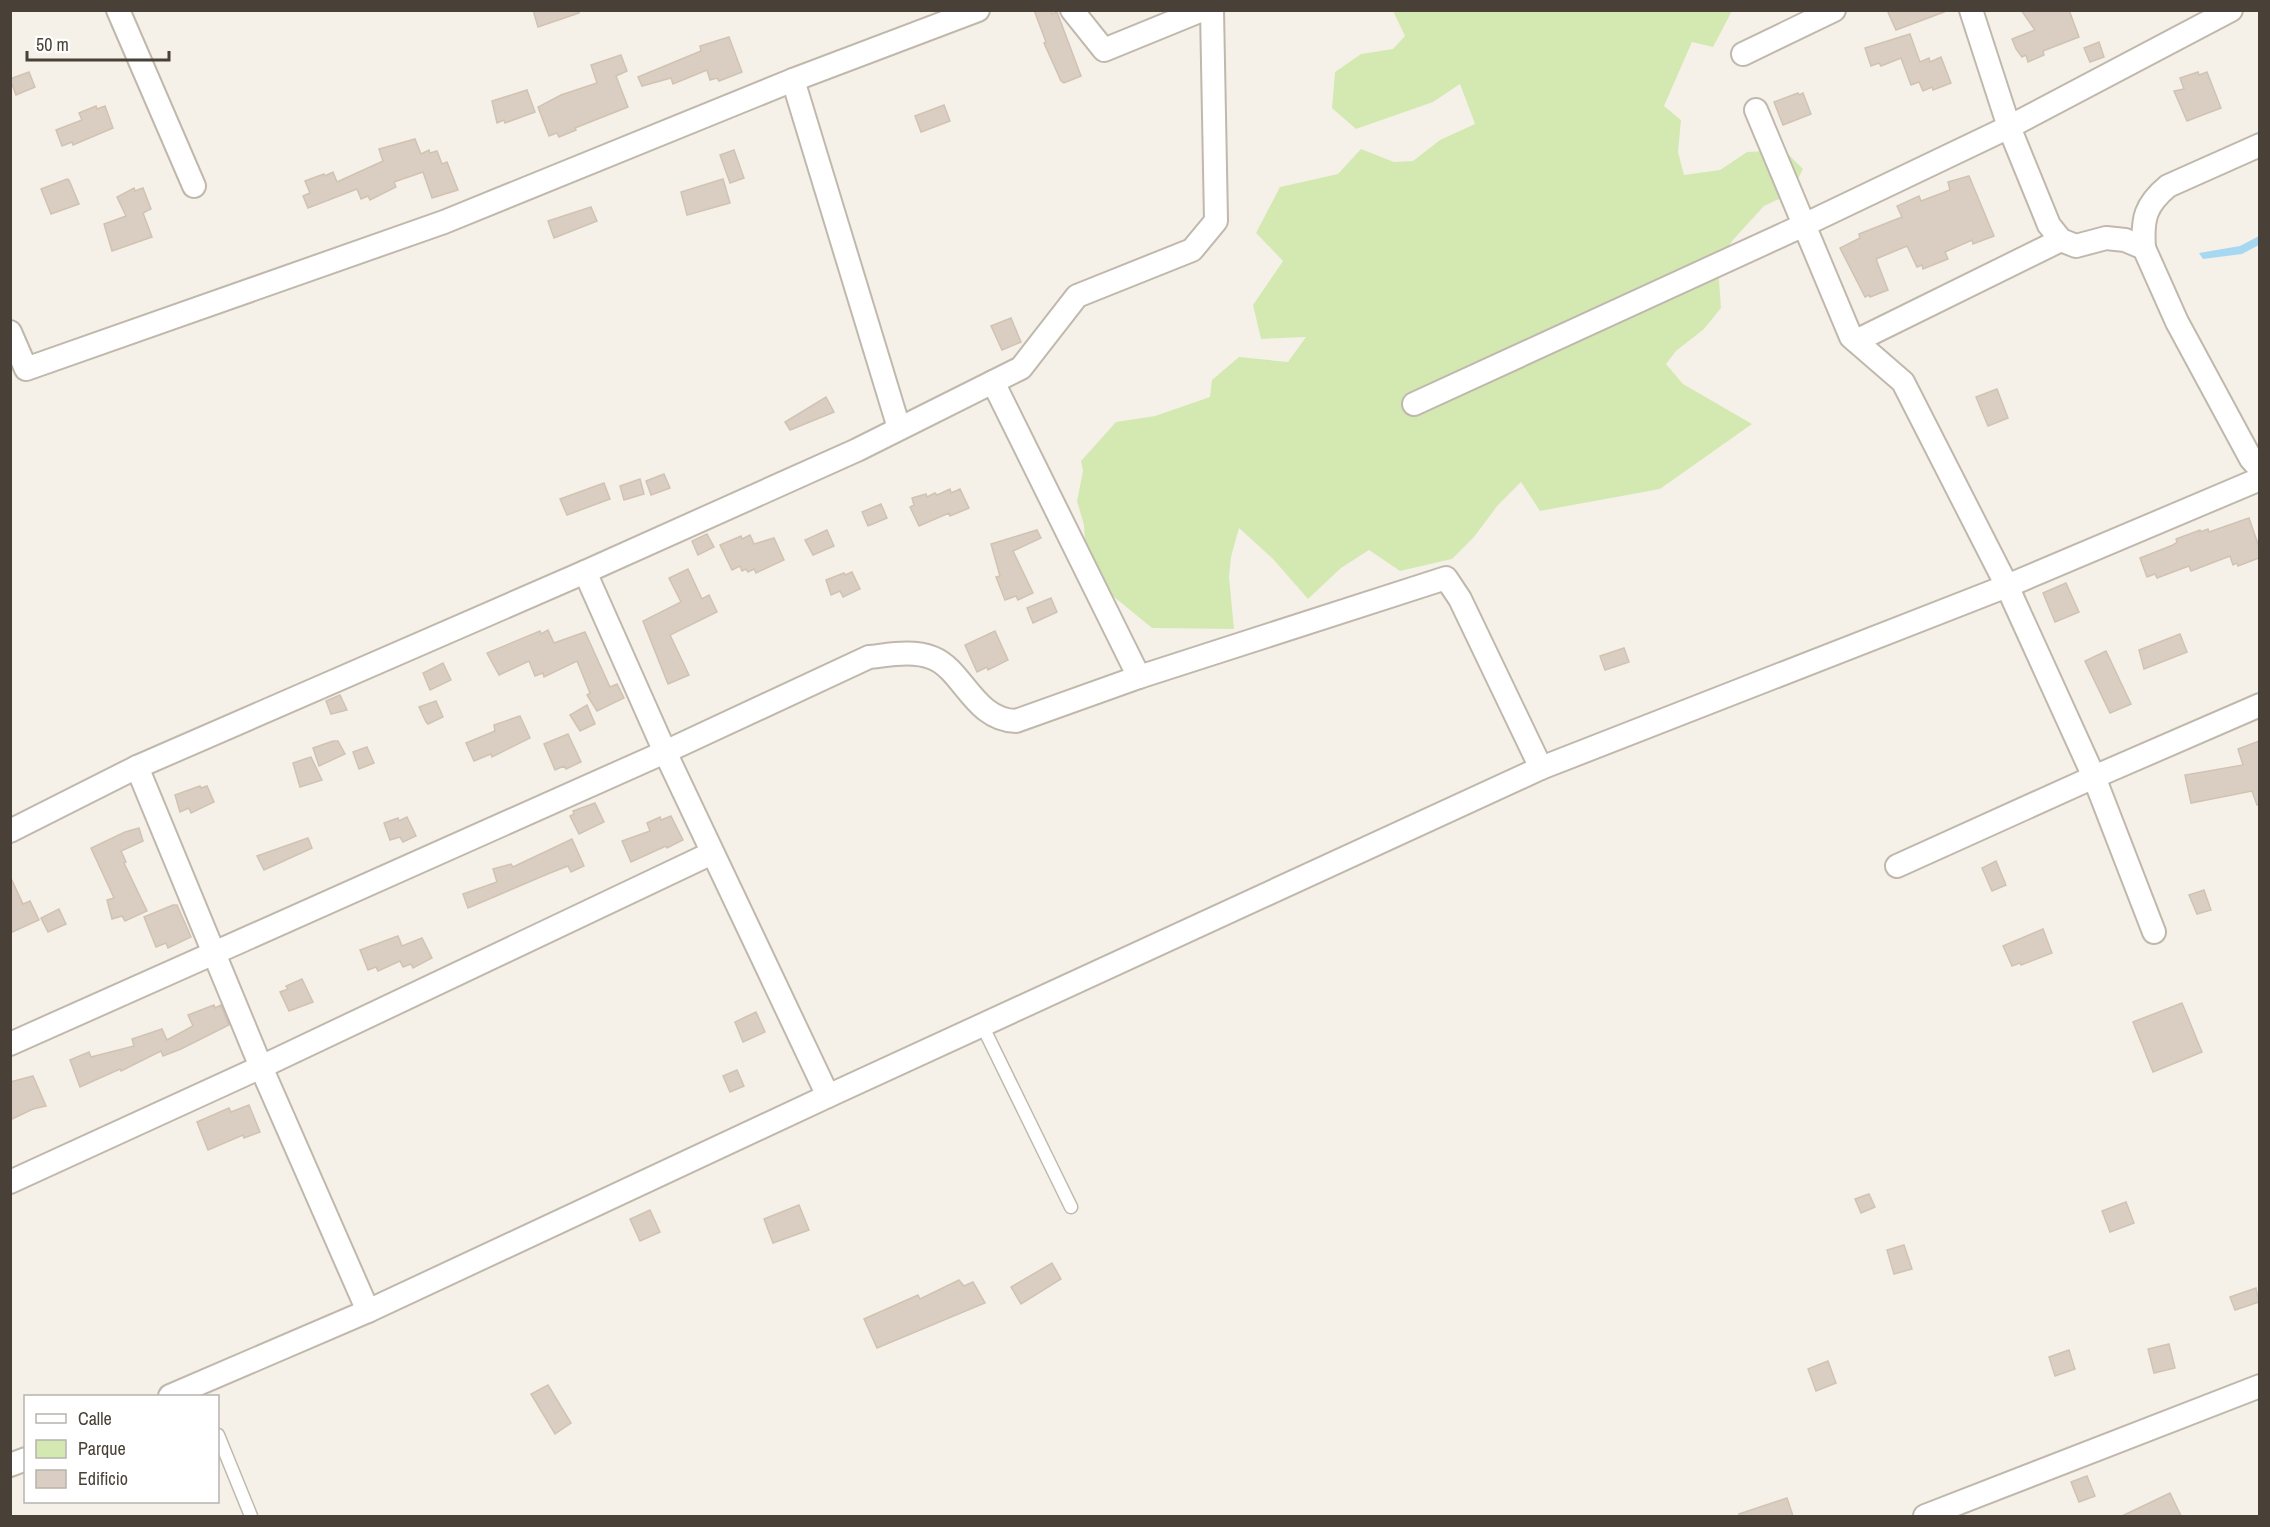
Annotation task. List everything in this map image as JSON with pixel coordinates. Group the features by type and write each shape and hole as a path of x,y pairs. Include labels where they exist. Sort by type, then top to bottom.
{"street":[{"path":"118,10 194,186"},
{"path":"10,332 26,369 444,222 793,80 978,10"},
{"path":"1072,10 1104,50 1202,10"},
{"path":"10,831 137,767 585,572 857,450 1021,368 1077,296 1192,250 1216,221 1212,10"},
{"path":"1743,54 1834,10"},
{"path":"1971,10 2009,128 2049,225 2061,240 2076,246 2106,238 2125,240 2144,248"},
{"path":"1414,404 2009,128 2231,10"},
{"path":"793,80 899,428"},
{"path":"1756,110 1851,337 1903,382 2007,586 2094,777 2154,933"},
{"path":"2259,145 2168,186 2145,214 2142,226 2144,248 2177,322 2251,459 2259,469"},
{"path":"1856,341 2061,240"},
{"path":"993,382 1139,676"},
{"path":"176,1395 199,1391 828,1096 1542,768 2007,586 2259,479"},
{"path":"585,572 665,752 828,1096"},
{"path":"10,1044 665,752 869,657 903,654 934,658 946,666 989,712 1007,721 1016,722 1139,676 1446,578 1460,599 1542,768"},
{"path":"1897,866 2259,705"},
{"path":"137,767 261,1067 368,1311"},
{"path":"10,1182 261,1067 712,853"},
{"path":"1925,1516 2259,1386"}],"lane":[{"path":"982,1025 1071,1207"},
{"path":"219,1438 251,1516"}],"green space":[{"path":"1393,11 1732,11 1713,47 1692,42 1664,106 1681,120 1678,152 1684,175 1720,170 1747,152 1784,150 1803,169 1790,194 1764,206 1732,241 1718,266 1721,308 1704,329 1676,351 1666,364 1683,384 1752,424 1660,489 1540,511 1521,482 1452,559 1400,571 1369,550 1341,568 1308,599 1273,559 1239,528 1231,557 1229,577 1234,629 1152,628 1108,592 1086,558 1084,525 1077,501 1083,471 1081,461 1116,422 1155,416 1210,397 1212,380 1239,357 1288,362 1306,337 1261,339 1253,305 1283,261 1256,233 1280,187 1338,174 1361,149 1394,162 1413,161 1440,140 1475,124 1460,84 1433,102 1356,129 1332,108 1335,72 1361,54 1393,49 1405,36"}],"water":[{"path":"2259,236 2259,245 2242,254 2203,259 2199,253 2240,246"}],"building":[{"path":"533,10 578,10 579,13 538,27"},
{"path":"1034,10 1051,10 1052,14 1057,12 1081,76 1064,83 1061,81 1044,43 1046,42"},
{"path":"1887,10 1943,10 1944,12 1896,30"},
{"path":"2021,10 2069,10 2079,37 2043,51 2044,55 2028,62 2026,55 2022,57 2016,49 2012,39 2035,30"},
{"path":"1910,34 1920,62 1929,58 1930,62 1941,57 1951,83 1923,91 1919,82 1911,85 1901,58 1881,66 1879,63 1871,66 1865,48"},
{"path":"729,37 742,72 719,81 717,78 710,80 707,70 673,84 671,78 642,86 638,77 701,51 700,46"},
{"path":"2099,42 2104,57 2090,62 2084,48"},
{"path":"621,55 627,71 616,76 628,107 575,128 576,130 559,137 557,133 549,136 538,107 561,95 597,83 591,65"},
{"path":"29,72 35,87 16,95 10,79"},
{"path":"2198,72 2199,75 2207,72 2221,108 2187,121 2174,91 2184,89 2180,78"},
{"path":"527,90 535,112 505,123 504,120 497,123 492,101"},
{"path":"1798,93 1799,95 1803,93 1811,114 1783,125 1774,102"},
{"path":"944,105 950,121 921,132 915,116"},
{"path":"96,106 97,109 105,106 113,128 73,145 72,142 62,146 56,130 82,120 79,113"},
{"path":"415,139 421,154 429,150 430,153 437,151 442,164 447,162 458,190 432,198 423,172 394,182 396,187 370,200 368,196 361,199 357,189 308,208 303,196 310,193 305,181 333,172 337,182 383,161 379,149"},
{"path":"734,150 744,178 730,183 720,155"},
{"path":"1969,176 1994,236 1973,244 1972,240 1945,252 1948,259 1923,269 1922,265 1917,267 1907,246 1876,259 1888,290 1865,297 1840,248 1860,238 1859,234 1902,217 1897,206 1919,196 1921,201 1950,190 1948,182"},
{"path":"67,179 79,204 51,214 41,189"},
{"path":"723,179 730,203 687,215 681,192"},
{"path":"134,188 135,191 143,188 151,209 143,213 152,237 112,251 104,224 126,216 117,197"},
{"path":"591,207 597,221 554,238 548,221"},
{"path":"1011,318 1021,342 1002,350 991,326"},
{"path":"1997,389 2008,418 1988,426 1976,397"},
{"path":"826,397 834,412 790,430 785,422"},
{"path":"664,474 670,488 651,495 646,481"},
{"path":"640,479 644,494 624,500 620,486"},
{"path":"604,483 610,499 567,515 560,499"},
{"path":"950,489 951,493 960,489 969,508 950,516 949,513 919,526 910,507 914,505 912,498 926,494 927,497 935,493 937,495"},
{"path":"881,504 887,518 868,526 862,512"},
{"path":"2249,518 2259,547 2259,558 2238,566 2237,563 2233,565 2230,556 2191,571 2189,566 2157,578 2155,574 2147,577 2140,558 2173,545 2177,542 2176,539 2200,530 2200,532 2208,529 2209,532"},
{"path":"827,530 834,546 813,555 805,540"},
{"path":"1037,530 1041,538 1013,551 1033,593 1018,600 1016,596 1005,600 996,577 1000,576 991,544"},
{"path":"707,534 714,547 698,555 692,541"},
{"path":"750,535 754,544 774,538 784,560 756,573 754,569 748,572 746,569 742,571 740,566 732,570 720,545 741,536 742,539"},
{"path":"688,569 702,599 709,595 717,612 670,635 689,675 668,684 643,621 681,602 669,578"},
{"path":"852,572 860,589 843,597 840,591 831,595 826,580"},
{"path":"2066,583 2079,612 2055,622 2043,593"},
{"path":"1051,598 1057,612 1033,623 1027,608"},
{"path":"548,630 554,643 585,632 610,687 617,684 624,698 597,711 587,695 590,693 577,661 544,677 543,673 535,676 529,661 499,675 487,653 540,631 541,634"},
{"path":"995,631 1008,660 988,670 987,667 977,672 965,645"},
{"path":"2180,634 2187,652 2144,669 2139,650"},
{"path":"1624,648 1629,662 1605,670 1600,656"},
{"path":"2106,651 2131,704 2110,713 2085,661"},
{"path":"443,663 451,680 430,690 423,673"},
{"path":"340,695 347,710 331,714 326,701"},
{"path":"436,701 443,717 428,724 419,707"},
{"path":"587,705 595,724 580,731 570,715"},
{"path":"520,716 530,738 492,757 491,754 474,761 466,743 495,731 494,725"},
{"path":"568,734 581,762 566,769 564,766 555,770 544,744"},
{"path":"338,741 345,754 319,766 313,748"},
{"path":"2259,741 2259,804 2257,805 2252,791 2191,803 2185,775 2243,765 2238,749"},
{"path":"367,747 374,763 359,769 353,752"},
{"path":"311,757 322,780 300,787 293,763"},
{"path":"200,786 201,788 207,786 214,802 191,813 189,808 180,812 175,795"},
{"path":"595,803 604,822 579,834 570,816 574,814 573,811"},
{"path":"671,816 683,840 631,862 622,841 650,831 647,823 660,817 661,820"},
{"path":"407,817 416,836 403,842 400,837 390,840 384,823 398,818 399,821"},
{"path":"139,828 143,841 121,851 126,862 124,863 147,911 125,921 122,916 112,919 107,900 114,898 91,848"},
{"path":"308,838 312,848 264,870 257,856"},
{"path":"572,839 584,866 571,872 568,866 468,908 463,894 497,882 493,869 511,864 513,867"},
{"path":"1996,861 2006,885 1992,891 1982,868"},
{"path":"10,876 23,904 30,901 39,920 10,933"},
{"path":"2204,890 2211,910 2197,914 2189,895"},
{"path":"177,905 191,937 168,948 166,943 156,947 144,917"},
{"path":"59,909 66,924 48,932 41,918"},
{"path":"2043,929 2052,953 2021,965 2020,963 2012,966 2003,946"},
{"path":"398,936 402,946 422,938 432,958 413,968 411,964 403,967 400,961 378,971 376,967 368,970 360,950"},
{"path":"302,979 313,1002 289,1011 280,992 288,989 286,986"},
{"path":"2182,1003 2202,1052 2153,1072 2133,1022"},
{"path":"214,1005 215,1008 221,1005 229,1025 181,1049 163,1056 161,1051 121,1071 120,1069 80,1087 70,1060 89,1052 91,1057 134,1046 132,1039 162,1029 167,1040 193,1026 188,1015"},
{"path":"756,1012 765,1032 743,1042 735,1022"},
{"path":"737,1070 744,1086 730,1092 723,1076"},
{"path":"33,1076 46,1106 33,1109 10,1120 10,1082"},
{"path":"249,1105 260,1132 244,1138 243,1135 208,1150 197,1122 229,1108 231,1112"},
{"path":"1869,1194 1875,1207 1861,1213 1855,1199"},
{"path":"2126,1202 2134,1223 2110,1232 2102,1211"},
{"path":"799,1205 809,1230 773,1243 764,1219"},
{"path":"650,1210 660,1232 640,1241 630,1219"},
{"path":"1904,1245 1912,1269 1894,1274 1887,1250"},
{"path":"1052,1263 1061,1279 1021,1304 1011,1287"},
{"path":"959,1280 964,1286 973,1282 985,1303 877,1348 864,1319 918,1295 920,1299"},
{"path":"2256,1288 2259,1302 2235,1310 2230,1297"},
{"path":"2169,1344 2175,1368 2154,1373 2148,1349"},
{"path":"2069,1350 2075,1369 2055,1376 2049,1357"},
{"path":"1828,1361 1836,1383 1816,1391 1808,1369"},
{"path":"548,1385 571,1423 555,1434 531,1394"},
{"path":"2087,1476 2095,1496 2079,1502 2071,1482"},
{"path":"2170,1493 2181,1516 2122,1516"},
{"path":"1787,1498 1793,1516 1740,1516 1739,1514"}]}
